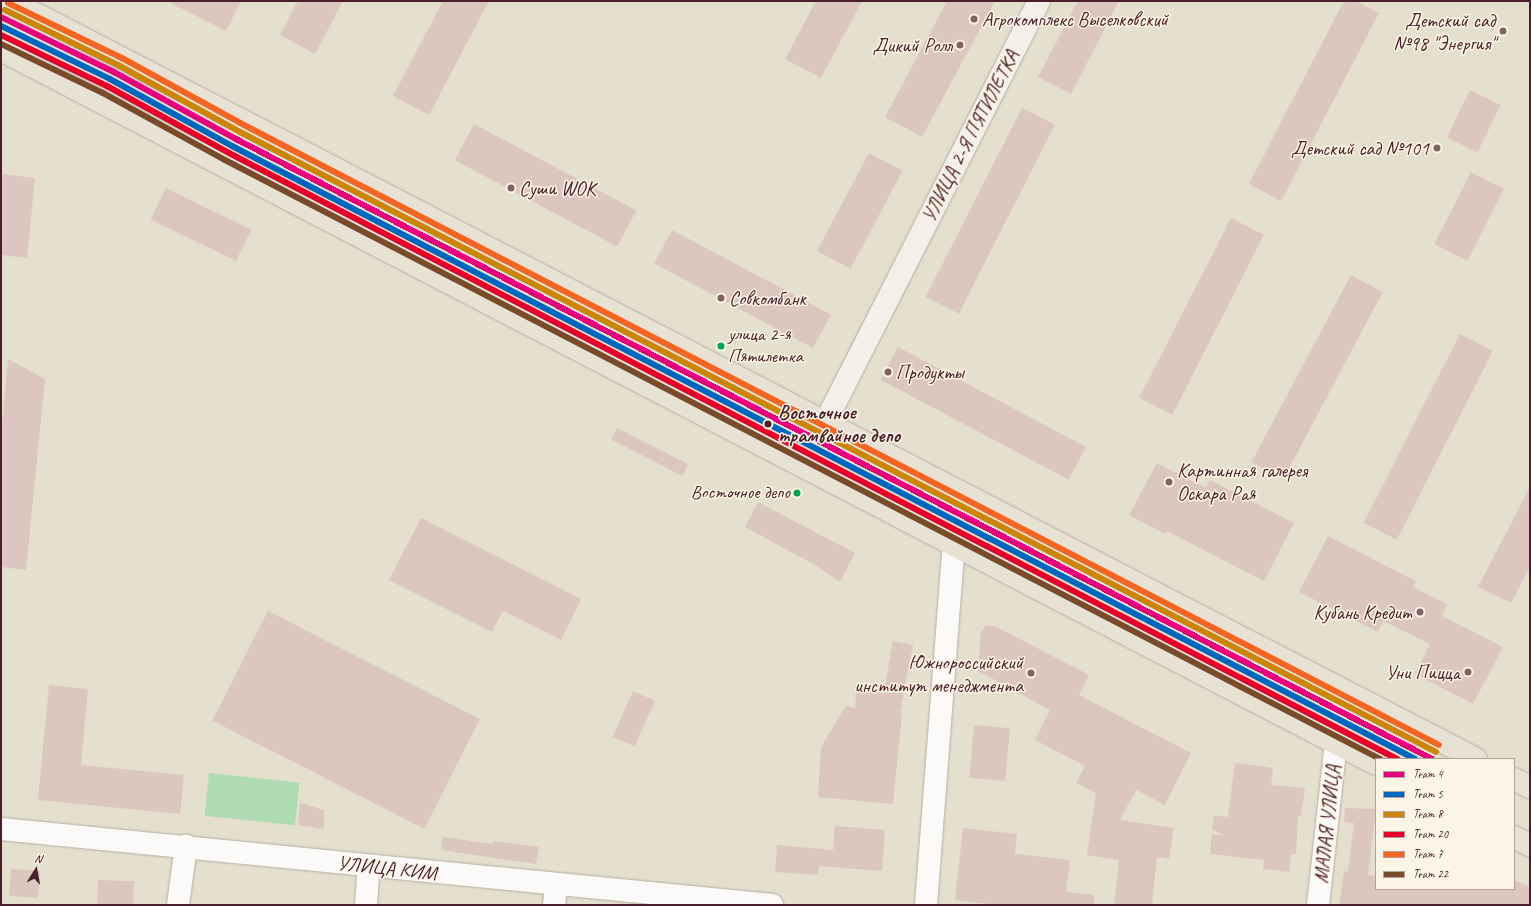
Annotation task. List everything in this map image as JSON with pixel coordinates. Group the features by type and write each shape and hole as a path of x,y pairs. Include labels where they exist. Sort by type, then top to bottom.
{"main road":[{"path":"10,1 826,421 1474,758"},
{"name":"УЛИЦА 2-Я ПЯТИЛЕТКА","path":"826,421 1039,1"},
{"path":"1,50 1375,763"},
{"path":"1515,780 1530,787"},
{"path":"1515,838 1530,845"}],"street":[{"path":"926,905 954,545"},
{"name":"МАЛАЯ УЛИЦА","path":"1318,905 1336,743"},
{"name":"УЛИЦА КИМ","path":"1,829 186,846 369,866 555,895 772,905"},
{"path":"178,905 186,846"},
{"path":"366,905 369,866"}],"green space":[{"path":"209,773 300,783 295,825 205,816"}],"building":[{"path":"167,1 241,1 226,31"},
{"path":"298,1 343,1 315,54 280,35"},
{"path":"443,1 489,1 429,115 393,96"},
{"path":"816,1 862,1 821,78 785,59"},
{"path":"947,1 995,1 922,137 885,117"},
{"path":"1078,1 1119,1 1071,94 1038,77"},
{"path":"1344,1 1355,1 1379,13 1281,201 1249,184"},
{"path":"1470,90 1501,105 1477,153 1447,138"},
{"path":"1022,108 1055,125 959,314 926,297"},
{"path":"474,124 636,210 617,247 455,160"},
{"path":"869,153 903,171 850,269 817,251"},
{"path":"1471,172 1504,189 1467,261 1434,244"},
{"path":"1,174 35,178 27,258 1,255"},
{"path":"166,188 251,230 236,261 151,219"},
{"path":"1231,218 1264,235 1172,415 1139,398"},
{"path":"672,230 831,315 813,348 654,264"},
{"path":"1351,275 1383,292 1283,479 1251,462"},
{"path":"1460,334 1493,351 1397,540 1364,523"},
{"path":"898,347 1086,447 1069,480 881,380"},
{"path":"8,359 45,379 26,570 1,567 1,437"},
{"path":"617,428 688,464 682,476 611,440"},
{"path":"1157,463 1206,488 1210,480 1294,523 1264,581 1167,531 1165,534 1129,515"},
{"path":"1530,487 1530,567 1511,603 1478,587"},
{"path":"758,502 855,553 840,582 815,565 745,527"},
{"path":"421,518 581,599 561,640 503,611 492,632 389,580"},
{"path":"1328,536 1416,581 1413,587 1447,604 1442,616 1503,647 1473,704 1415,674 1430,644 1383,621 1378,632 1299,592"},
{"path":"268,611 480,719 424,829 212,721"},
{"path":"986,625 997,627 1089,675 1079,695 1191,753 1165,805 1136,790 1120,820 1174,828 1169,859 1157,857 1152,905 1114,905 1119,860 1087,855 1096,793 1076,783 1085,766 1035,740 1050,710 978,671 981,632"},
{"path":"893,641 913,645 900,713 902,713 893,804 818,797 821,747 846,706 855,708 857,683 885,686"},
{"path":"49,685 88,689 81,765 184,775 180,814 38,800"},
{"path":"633,691 655,701 635,746 613,737"},
{"path":"974,725 1010,728 1005,781 969,778"},
{"path":"1235,763 1273,768 1271,785 1305,788 1301,816 1298,816 1296,854 1291,854 1289,872 1263,869 1264,860 1210,854 1212,834 1225,836 1212,830 1214,815 1228,817"},
{"path":"300,803 324,810 324,829 298,825"},
{"path":"1345,808 1375,809 1368,875 1375,876 1375,890 1515,890 1515,880 1530,887 1530,905 1339,905 1344,871 1348,872 1354,823 1344,822"},
{"path":"835,826 885,830 882,871 819,866 818,875 775,872 777,845 833,850"},
{"path":"963,828 1017,834 1015,854 1070,860 1066,892 1094,895 1094,905 998,905 955,900"},
{"path":"443,837 493,844 494,841 539,847 536,864 441,850"},
{"path":"11,869 40,871 38,898 9,896"},
{"path":"98,880 134,881 133,905 97,905"}],"tram line":[{"name":"7","path":"8,3 122,58 244,125 1439,745"},
{"name":"8","path":"5,10 118,65 240,132 1436,752"},
{"name":"4","path":"1,17 114,72 236,139 1430,758"},
{"name":"5","path":"1,26 110,79 232,146 1413,758"},
{"name":"20","path":"1,35 107,86 229,153 1395,758"},
{"name":"22","path":"1,44 103,93 225,160 1378,758"}],"place":[{"name":"Агрокомплекс Выселковский","path":"974,19"},
{"name":"Детский сад №98 \"Энергия\"","path":"1503,31"},
{"name":"Дикий Ролл","path":"960,45"},
{"name":"Детский сад №101","path":"1437,148"},
{"name":"Суши WOK","path":"511,188"},
{"name":"Совкомбанк","path":"721,298"},
{"name":"улица 2-я Пятилетка","path":"721,346"},
{"name":"Продукты","path":"888,372"},
{"name":"Восточное трамвайное депо","path":"768,424"},
{"name":"Картинная галерея Оскара Рая","path":"1169,482"},
{"name":"Восточное депо","path":"797,493"},
{"name":"Кубань Кредит","path":"1420,612"},
{"name":"Уни Пицца","path":"1468,672"},
{"name":"Южнороссийский институт менеджмента","path":"1031,673"}]}
